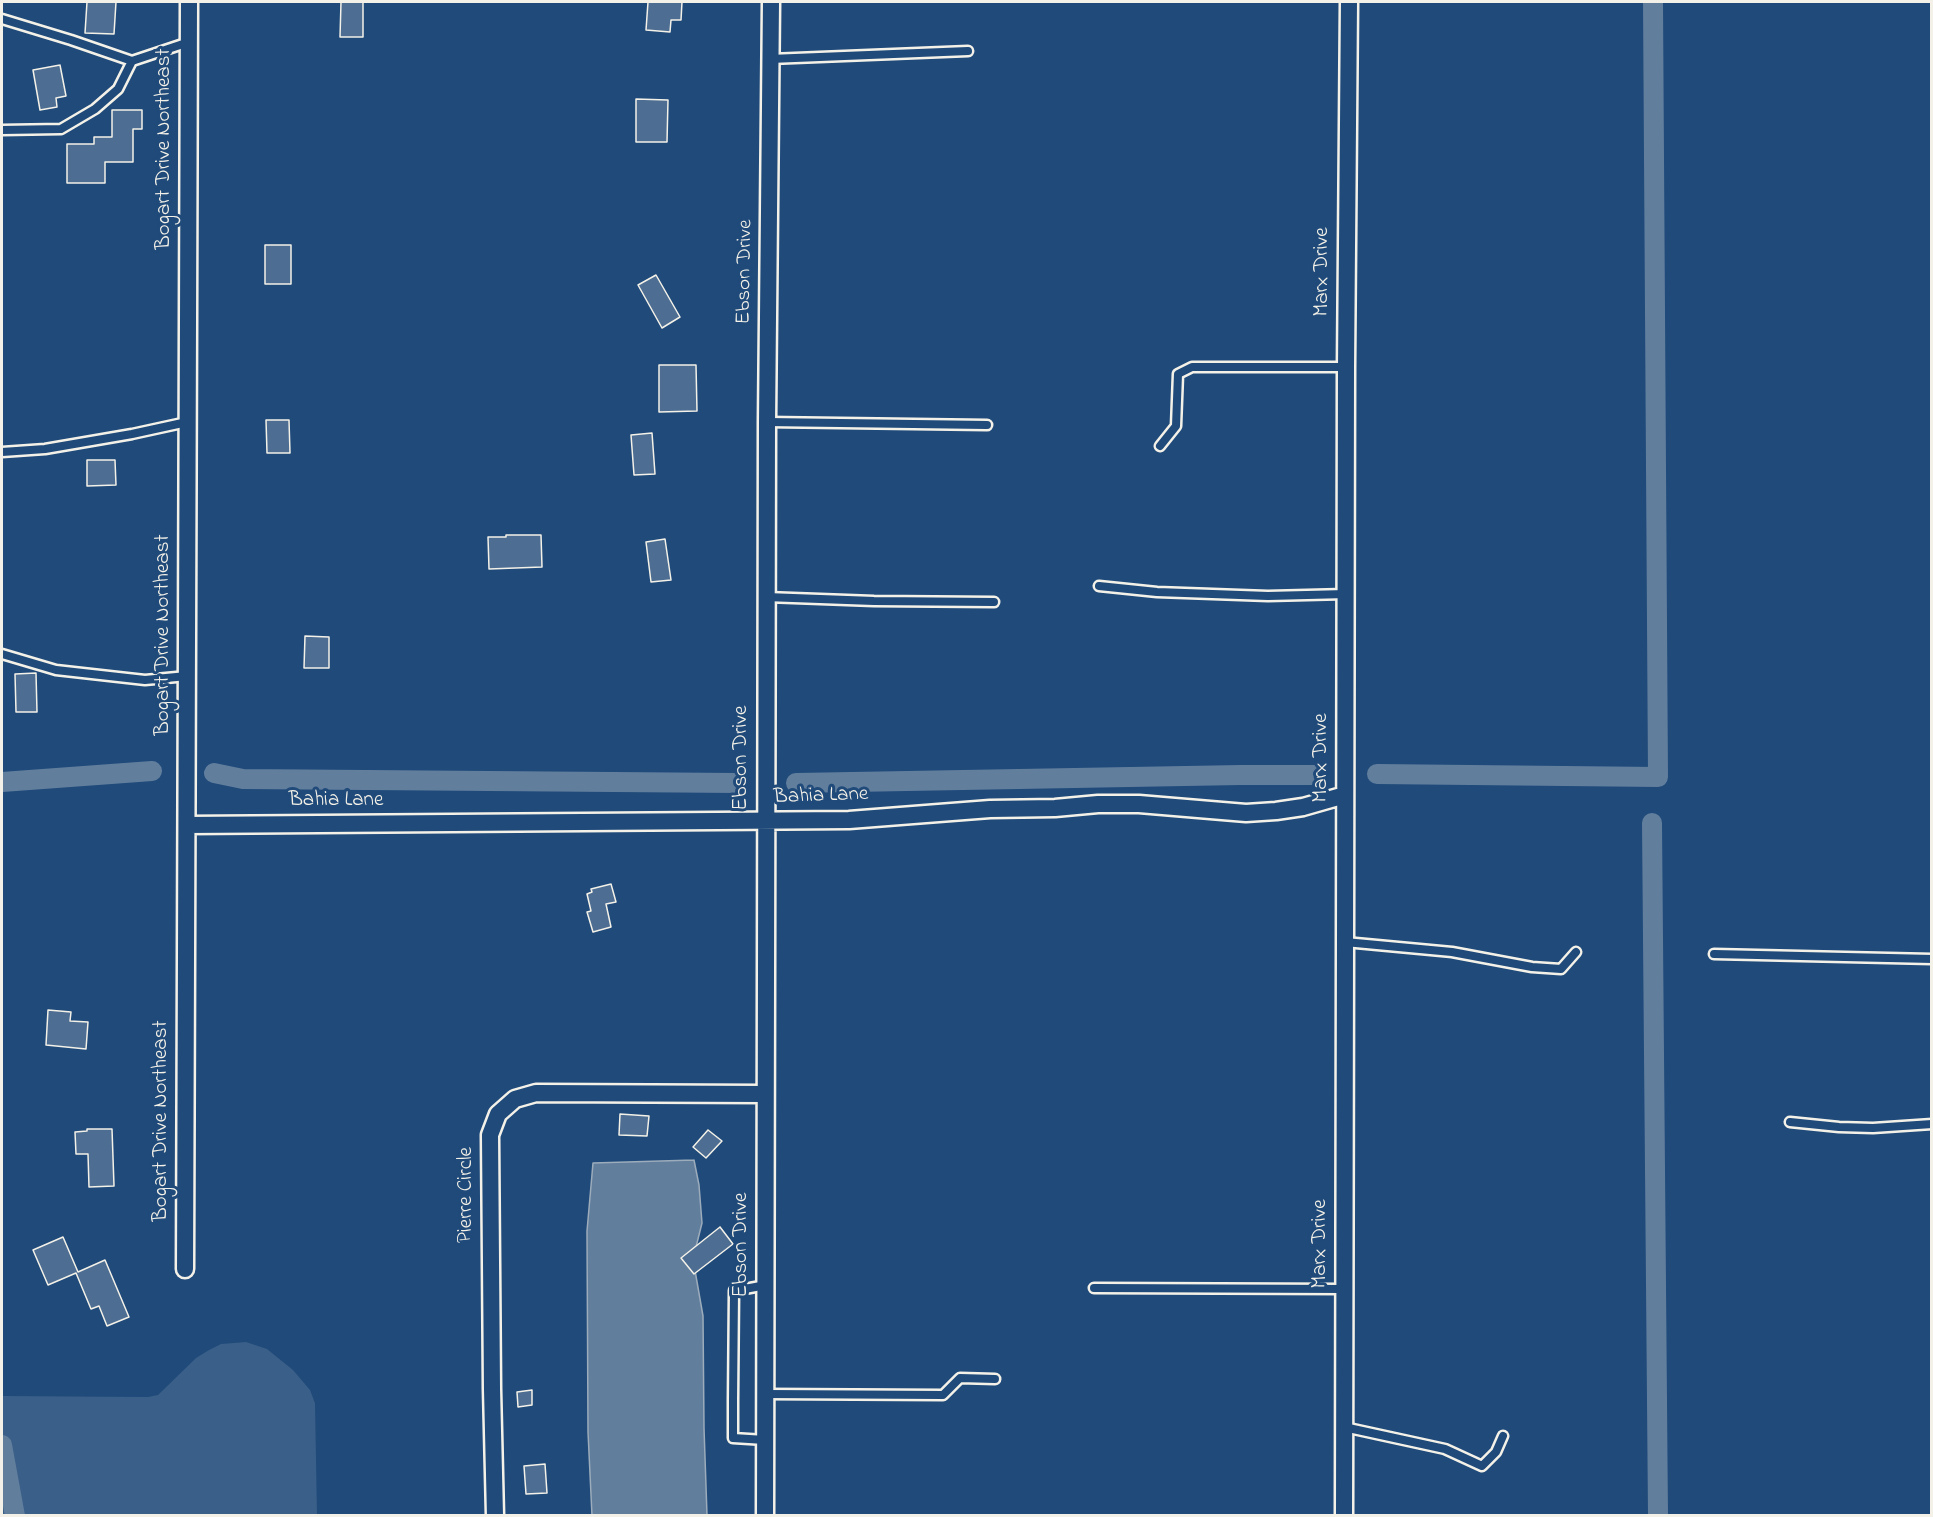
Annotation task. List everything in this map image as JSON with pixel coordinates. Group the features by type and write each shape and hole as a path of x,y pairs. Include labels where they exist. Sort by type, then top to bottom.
{"street":[{"name":"Bogart Drive Northeast","path":"185,1269 189,2"},
{"name":"Ebson Drive","path":"765,1515 766,597 771,2"},
{"name":"Marx Drive","path":"1344,1515 1349,2"},
{"name":"Bahia Lane","path":"187,825 766,822 849,820 990,809 1055,808 1098,804 1139,804 1246,813 1304,807 1345,795"},
{"name":"Pierre Circle","path":"495,1515 490,1135 498,1114 515,1099 536,1093 765,1094"}],"lane":[{"path":"2,19 132,62 189,42"},
{"path":"770,59 968,51"},
{"path":"2,130 61,129 95,109 118,89 132,62"},
{"path":"1160,446 1176,426 1178,374 1192,367 1346,367"},
{"path":"2,452 45,449 188,422"},
{"path":"767,422 987,425"},
{"path":"1099,586 1157,592 1269,596 1346,594"},
{"path":"766,597 994,602"},
{"path":"2,654 56,670 145,680 187,676"},
{"path":"1345,942 1452,951 1532,967 1561,969 1576,951"},
{"path":"1714,954 1932,959"},
{"path":"1790,1122 1873,1128 1932,1124"},
{"path":"765,1440 733,1438 733,1390 734,1291 766,1285"},
{"path":"1094,1288 1344,1289"},
{"path":"765,1394 943,1395 960,1378 995,1379"},
{"path":"1344,1426 1445,1449 1482,1466 1496,1452 1503,1436"}],"shaded area":[{"path":"694,1160 699,1185 702,1223 693,1259 703,1316 707,1515 592,1516 588,1432 587,1231 593,1163"},
{"path":"246,1342 267,1349 293,1370 310,1390 315,1403 317,1515 2,1515 2,1396 148,1397 158,1395 196,1358 209,1350 221,1344"}],"building":[{"path":"87,2 116,2 114,34 85,33"},
{"path":"341,2 363,2 363,37 340,37"},
{"path":"648,2 682,2 681,20 671,20 670,32 646,30"},
{"path":"60,65 66,96 56,98 57,107 40,110 33,70"},
{"path":"636,99 668,100 667,142 636,142"},
{"path":"112,110 142,110 142,129 133,129 133,162 105,162 105,183 67,183 67,144 94,144 94,137 112,137"},
{"path":"265,245 291,245 291,284 265,284"},
{"path":"656,275 680,317 662,328 638,285"},
{"path":"659,365 696,365 697,411 659,412"},
{"path":"266,420 289,420 290,453 267,453"},
{"path":"652,433 655,474 634,475 631,435"},
{"path":"87,460 115,460 116,485 87,486"},
{"path":"506,535 541,535 542,567 489,569 488,537 506,537"},
{"path":"665,539 671,580 651,582 646,542"},
{"path":"305,636 329,637 329,668 304,668"},
{"path":"36,673 37,712 16,712 15,674"},
{"path":"611,884 616,902 606,904 611,927 593,932 587,912 591,911 587,894 592,892 591,889"},
{"path":"48,1010 71,1012 70,1021 88,1022 86,1049 46,1045"},
{"path":"620,1114 649,1116 647,1136 619,1135"},
{"path":"87,1129 112,1129 114,1186 89,1187 88,1154 76,1154 75,1132 87,1131"},
{"path":"708,1130 722,1141 706,1158 693,1147"},
{"path":"720,1227 733,1244 694,1274 681,1258"},
{"path":"63,1237 78,1272 105,1260 129,1317 107,1326 99,1306 91,1309 76,1273 48,1285 33,1250"},
{"path":"532,1390 532,1405 518,1407 517,1392"},
{"path":"545,1464 547,1493 526,1494 524,1466"}],"waterway":[{"path":"1377,774 1658,777 1653,2"},
{"path":"2,782 152,771"},
{"path":"214,773 243,779 737,783"},
{"path":"796,783 1314,775"},
{"path":"1652,823 1658,1516"},
{"path":"2,1445 15,1516"}]}
